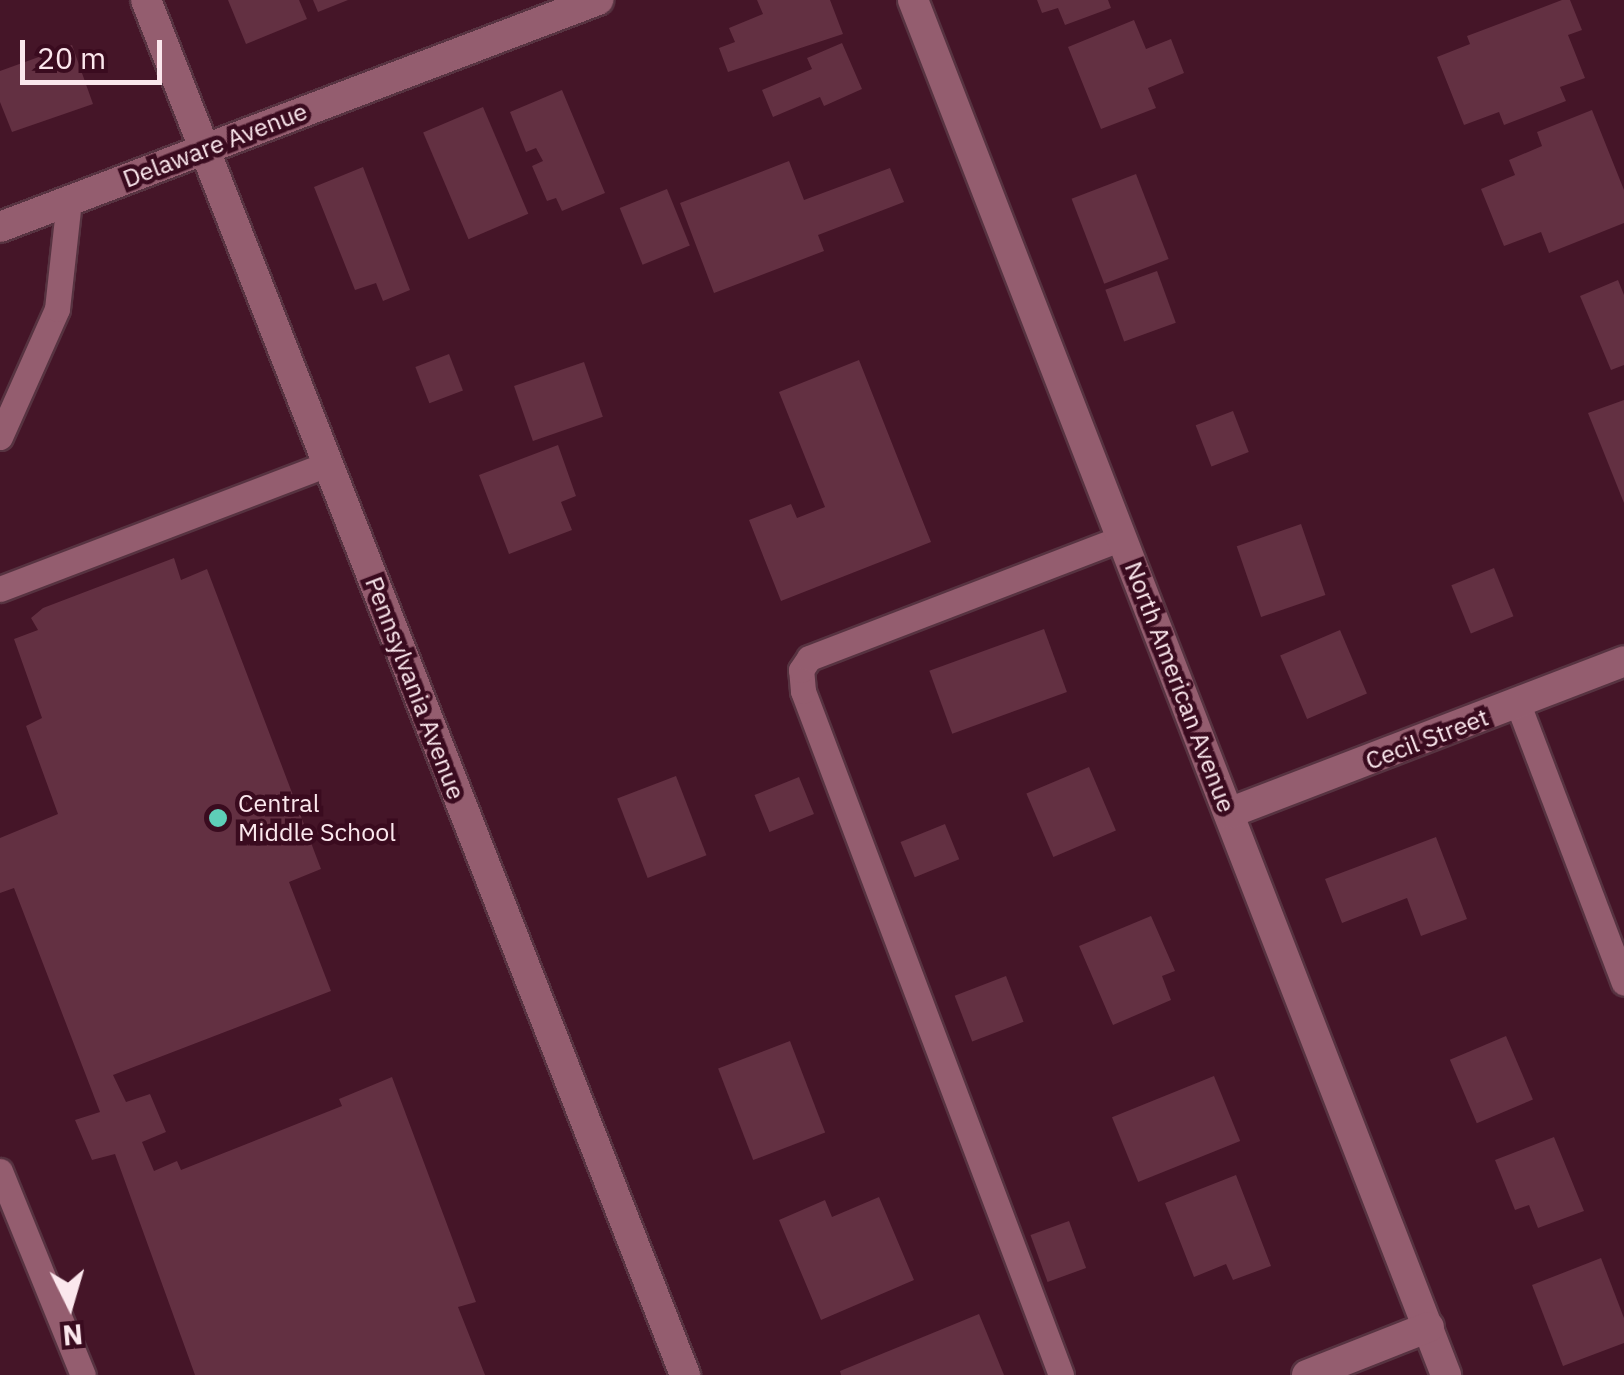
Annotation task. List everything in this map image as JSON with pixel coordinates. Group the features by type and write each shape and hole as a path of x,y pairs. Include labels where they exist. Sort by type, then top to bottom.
{"street":[{"name":"Pennsylvania Avenue","path":"146,0 685,1375"},
{"name":"Delaware Avenue","path":"0,227 598,0"},
{"name":"North American Avenue","path":"913,0 1446,1375"},
{"name":"Cecil Street","path":"1229,814 1624,661"},
{"path":"1307,1375 1429,1327"}],"lane":[{"path":"0,437 57,309 69,200"},
{"path":"0,590 328,464"},
{"path":"1061,1375 803,691 801,670 809,658 1122,538"},
{"path":"1518,704 1624,983"},
{"path":"0,1171 83,1375"}],"building":[{"path":"228,0 299,0 307,19 246,44"},
{"path":"313,0 348,0 318,12"},
{"path":"757,0 830,0 843,34 728,72 719,48 735,42 729,28 763,14"},
{"path":"1037,0 1108,0 1111,8 1065,25 1058,8 1042,13"},
{"path":"1570,0 1582,30 1568,35 1585,78 1560,87 1566,101 1504,125 1499,112 1464,125 1437,57 1470,44 1467,36"},
{"path":"1134,20 1146,49 1171,39 1184,73 1148,88 1156,108 1101,129 1068,47"},
{"path":"842,43 862,89 824,106 820,97 773,117 762,90 812,69 807,58"},
{"path":"72,45 93,104 12,132 0,102 0,71"},
{"path":"562,90 605,193 562,211 556,198 547,201 532,166 543,161 536,148 526,152 510,112"},
{"path":"483,107 528,214 468,239 423,132"},
{"path":"1592,110 1624,190 1624,223 1549,253 1541,232 1504,246 1481,189 1515,175 1509,160 1542,146 1537,132"},
{"path":"789,161 804,200 890,168 904,202 818,235 824,251 714,293 680,203"},
{"path":"363,167 410,290 383,301 376,283 355,290 314,187"},
{"path":"1136,174 1169,259 1104,284 1072,199"},
{"path":"667,189 690,246 643,265 620,208"},
{"path":"1157,271 1176,323 1124,341 1105,290"},
{"path":"1618,280 1624,295 1624,365 1611,370 1580,296"},
{"path":"449,354 463,390 429,403 415,367"},
{"path":"859,360 931,542 781,601 749,520 791,504 797,518 825,507 779,392"},
{"path":"584,362 603,417 533,441 514,386"},
{"path":"1624,400 1624,503 1588,413"},
{"path":"1233,411 1249,452 1211,466 1196,425"},
{"path":"558,445 576,496 561,502 572,530 509,554 479,475"},
{"path":"1301,524 1325,595 1261,617 1237,546"},
{"name":"Central Middle School","path":"174,558 181,580 207,569 321,869 289,882 331,991 113,1075 126,1102 150,1094 166,1132 142,1142 154,1171 177,1161 181,1170 342,1106 339,1099 392,1077 476,1302 458,1307 485,1375 195,1375 115,1154 92,1160 75,1120 100,1112 14,888 0,893 0,838 58,814 26,726 42,718 14,639 38,630 31,618 43,608"},
{"path":"1494,568 1513,616 1471,633 1451,585"},
{"path":"1044,629 1067,692 952,734 929,671"},
{"path":"1340,630 1367,694 1307,719 1280,655"},
{"path":"1089,767 1116,831 1053,857 1026,794"},
{"path":"676,776 706,855 648,878 617,799"},
{"path":"799,777 814,814 769,832 754,795"},
{"path":"945,824 959,859 915,877 900,842"},
{"path":"1436,837 1467,919 1421,936 1407,898 1342,923 1325,879"},
{"path":"1151,916 1175,971 1162,976 1171,1000 1113,1025 1079,946"},
{"path":"1006,976 1024,1022 972,1041 955,996"},
{"path":"1506,1036 1533,1100 1477,1123 1450,1060"},
{"path":"790,1041 825,1132 753,1160 718,1069"},
{"path":"1214,1076 1240,1141 1138,1182 1112,1117"},
{"path":"1554,1137 1584,1211 1538,1228 1529,1205 1515,1210 1495,1160"},
{"path":"1236,1175 1271,1266 1233,1280 1226,1264 1194,1277 1165,1203"},
{"path":"879,1197 914,1280 821,1320 779,1220 825,1200 832,1217"},
{"path":"1069,1221 1086,1268 1048,1282 1030,1235"},
{"path":"1601,1258 1624,1318 1624,1343 1563,1366 1532,1285"},
{"path":"979,1314 1004,1375 841,1375 840,1371"}],"place":[{"name":"Central Middle School","path":"218,818"}]}
